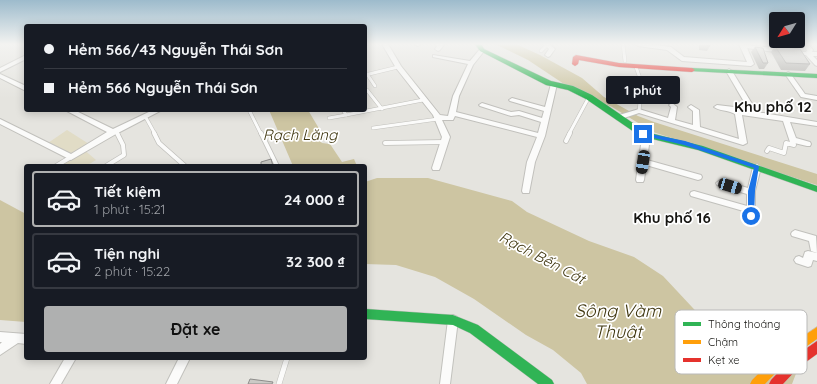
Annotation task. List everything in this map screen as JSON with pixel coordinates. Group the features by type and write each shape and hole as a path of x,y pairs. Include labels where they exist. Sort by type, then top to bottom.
{"street":[{"path":"0,70 16,62"},
{"path":"395,62 438,118 446,137 436,168"},
{"path":"438,118 452,118 456,96 471,64 462,62"},
{"path":"510,62 554,84 570,88 589,97 643,134 685,143 817,189"},
{"path":"586,62 636,67 817,76"},
{"path":"722,62 751,64 750,62"},
{"path":"729,71 754,113"},
{"path":"788,74 803,96 817,98"},
{"path":"0,76 24,88"},
{"path":"526,191 531,162 541,136 554,84"},
{"path":"512,100 548,110"},
{"path":"672,105 674,107 672,121"},
{"path":"482,106 511,114 519,113 545,120"},
{"path":"691,107 696,110 696,128"},
{"path":"716,107 732,108 738,113 754,113 786,120 817,124"},
{"path":"72,112 114,132"},
{"path":"0,120 71,157 114,132 154,112"},
{"path":"453,112 541,136"},
{"path":"618,118 639,112 743,143 738,113"},
{"path":"786,120 793,140 807,144"},
{"path":"640,180 646,137 643,134"},
{"path":"643,162 698,177"},
{"path":"694,194 751,213 751,192 757,167"},
{"path":"720,182 751,192"},
{"path":"795,234 813,239 814,248 817,249"},
{"path":"799,260 808,263 808,255 817,257"},
{"path":"367,314 453,320 474,329 548,384"},
{"path":"445,384 453,320"},
{"path":"807,339 817,332"},
{"path":"0,337 22,338"},
{"path":"0,350 22,338"},
{"path":"807,354 817,347"},
{"path":"55,384 70,360"},
{"path":"171,384 183,360"},
{"path":"756,384 766,374"},
{"path":"775,384 785,374"}],"lane":[{"path":"367,74 398,67"},
{"path":"636,67 642,84 639,112"},
{"path":"367,75 375,86"},
{"path":"367,90 382,109"},
{"path":"566,141 589,97"},
{"path":"367,112 423,100"},
{"path":"250,112 276,164"},
{"path":"329,118 364,112"},
{"path":"145,116 158,143 183,164"},
{"path":"374,128 438,118"},
{"path":"109,164 124,155 124,144 122,139 114,132"},
{"path":"767,151 768,148 784,153 786,143 794,146 793,140"},
{"path":"386,143 444,142"},
{"path":"59,164 71,157"},
{"path":"279,384 286,360"}],"shaded area":[{"path":"67,130 89,144 82,148 96,160 89,164 59,164 71,157 71,153 48,143"}],"water":[{"path":"531,62 553,62 582,78 604,97 638,116 817,174 817,185 653,132 612,107 567,86"},
{"name":"Rạch Lăng","path":"270,112 309,112 324,137 319,140 322,143 330,144 342,162 354,159 356,164 292,164"},
{"name":"Sông Vàm Thuật","path":"377,178 428,178 512,201 527,212 589,241 634,257 663,276 695,310 675,310 675,374 796,374 792,384 587,384 581,373 553,350 526,335 474,299 435,277 396,265 367,264 367,181"},
{"path":"0,200 24,213 24,322 0,320"},
{"name":"Sông Vàm Thuật","path":"807,337 810,337 807,345"}],"building":[{"path":"785,62 809,62 810,64 786,63"},
{"path":"271,159 272,164 261,164 261,162"},
{"path":"250,379 273,382 272,384 248,384"}],"traffic: fast":[{"path":"506,62 549,83 570,88 589,97 643,134 700,148 817,189"},
{"path":"692,70 817,76"},
{"path":"367,314 453,320 474,329 548,384"}],"traffic: slow":[{"path":"807,339 817,332"},
{"path":"756,384 766,374"}],"traffic: jam":[{"path":"600,62 648,68 692,70"},
{"path":"807,354 817,347"},
{"path":"775,384 785,374"}],"district":[{"name":"Khu phố 12","path":"773,107"},
{"name":"Khu phố 16","path":"672,218"}],"route":[{"path":"643,134 663,137 685,143 757,167 751,191 751,216"}],"water label":[{"name":"Rạch Bến Cát","path":"542,258"}]}
